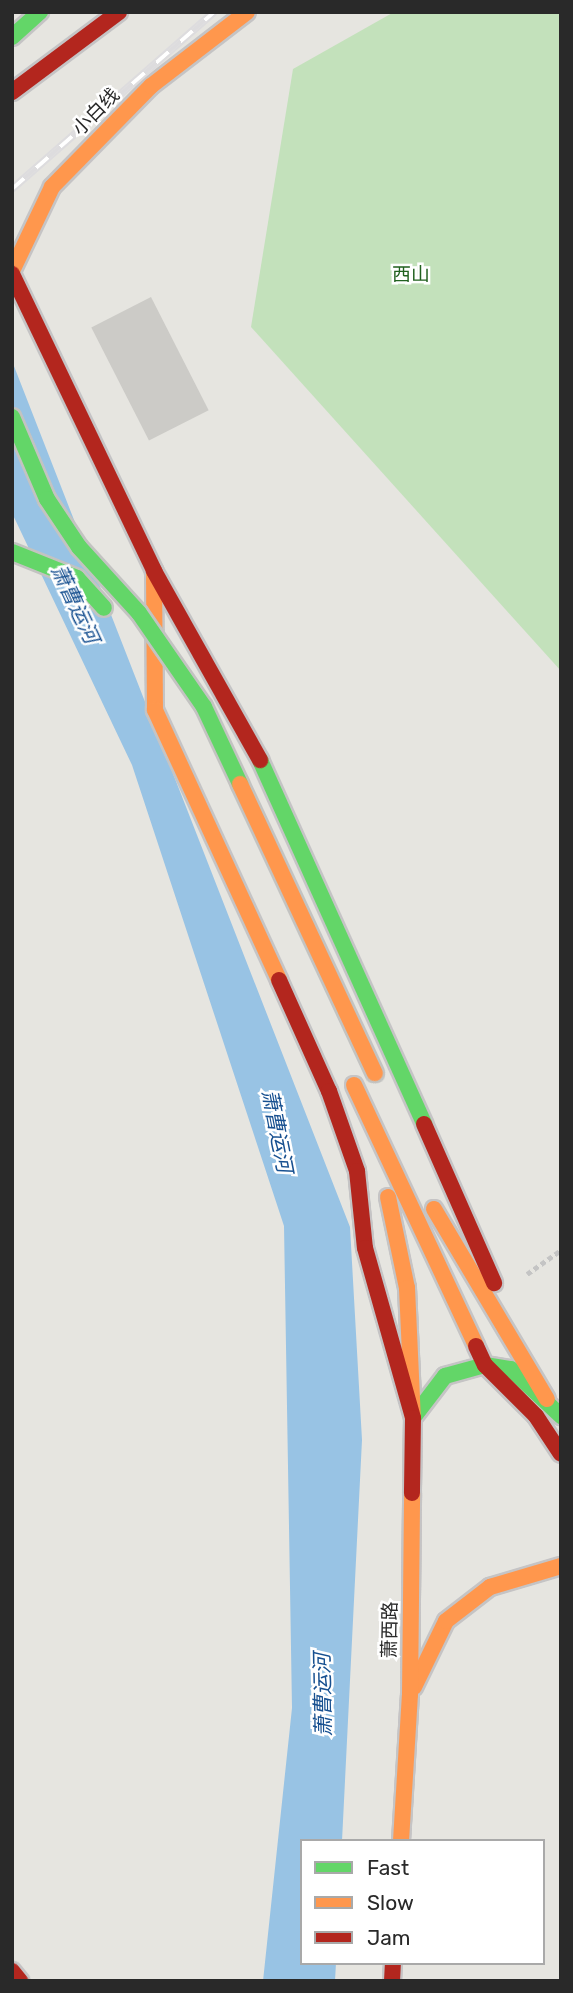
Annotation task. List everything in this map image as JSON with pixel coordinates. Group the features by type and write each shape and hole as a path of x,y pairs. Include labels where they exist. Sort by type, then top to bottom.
{"main road":[{"path":"12,37 40,12"},
{"path":"12,93 119,12"},
{"name":"小白线","path":"247,12 151,86 52,187 12,272 154,571 267,772 547,1399"},
{"path":"12,417 47,499 79,547 139,614 204,707 384,1095"},
{"path":"12,552 77,578 117,623"},
{"path":"154,571 155,710 329,1091 357,1171 368,1261 413,1419"},
{"path":"134,641 181,705"},
{"path":"351,1079 485,1365 536,1416 561,1454"},
{"path":"369,1117 407,1288 413,1419"},
{"path":"425,1188 547,1399 561,1416"},
{"path":"413,1419 445,1376 485,1365 511,1369 547,1399"},
{"name":"萧西路","path":"401,1839 410,1695 413,1419"},
{"path":"410,1695 446,1621 490,1587 561,1566"},
{"path":"12,1971 20,1981"}],"green space":[{"name":"西山","path":"394,12 561,12 561,671 251,327 293,69"}],"water":[{"name":"萧曹运河","path":"12,361 350,1227 362,1440 342,1839 300,1839 300,1965 336,1965 335,1981 263,1981 292,1708 284,1226 132,765 12,513"}],"building":[{"path":"151,297 209,410 149,441 91,327"}],"railway":[{"path":"12,189 214,12"}],"traffic: fast":[{"path":"12,37 40,12"},
{"path":"12,417 47,499 79,547 139,613 204,707 240,784"},
{"path":"12,552 77,578 104,608"},
{"path":"260,760 424,1124"},
{"path":"413,1418 445,1376 485,1365 511,1369 561,1416"}],"traffic: slow":[{"path":"12,271 52,187 151,86 247,12"},
{"path":"154,571 155,710 279,980"},
{"path":"240,784 375,1073"},
{"path":"354,1085 476,1346"},
{"path":"388,1197 407,1288 413,1418"},
{"path":"434,1209 547,1399"},
{"path":"401,1839 410,1695 412,1493"},
{"path":"414,1687 446,1621 490,1587 561,1566"}],"traffic: jam":[{"path":"12,92 119,12"},
{"path":"12,274 154,571 260,760"},
{"path":"279,980 329,1091 357,1171 365,1248 413,1418 412,1493"},
{"path":"424,1124 494,1283"},
{"path":"476,1346 485,1365 536,1416 561,1454"},
{"path":"392,1981 393,1965"},
{"path":"12,1971 20,1981"}]}
